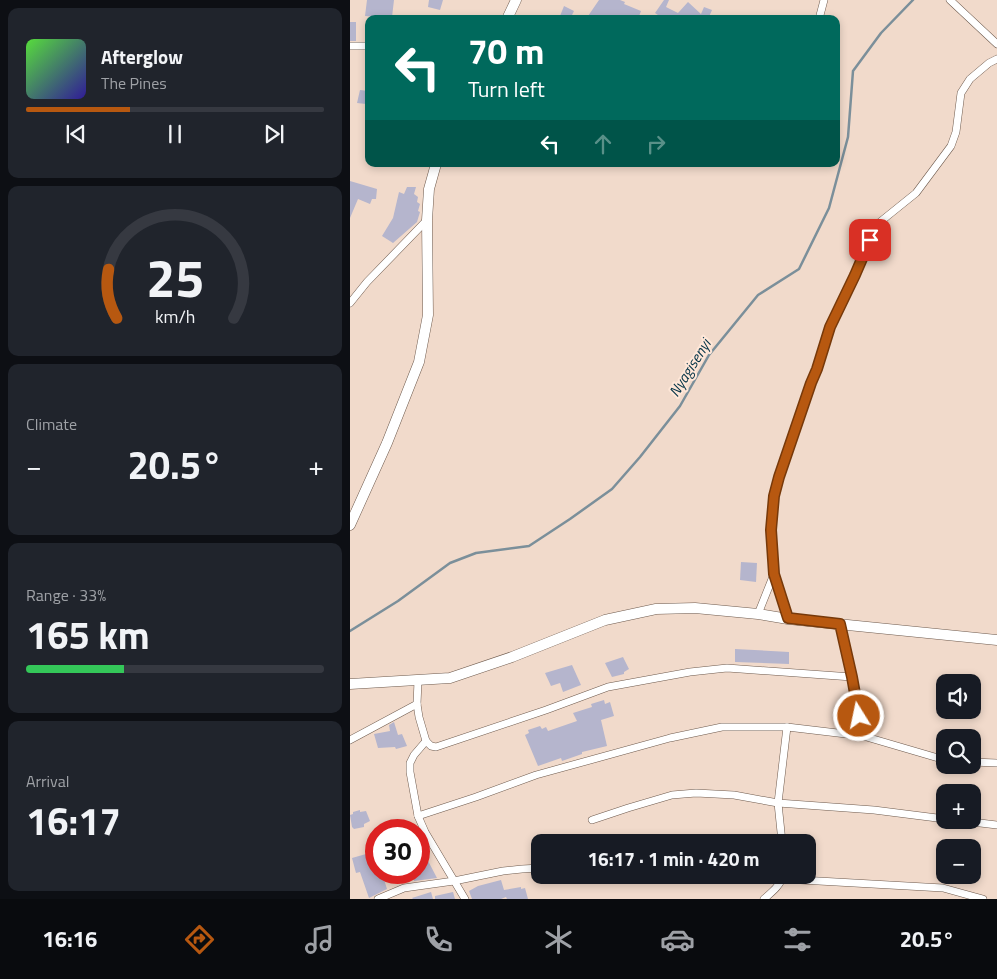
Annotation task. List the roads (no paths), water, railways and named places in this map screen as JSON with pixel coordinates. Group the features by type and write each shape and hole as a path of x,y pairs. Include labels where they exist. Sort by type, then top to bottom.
{"main road":[{"path":"509,15 516,0"},
{"path":"350,526 387,443 419,362 428,315 427,220 429,189 435,167"},
{"path":"350,684 450,678 512,657 605,620 656,609 695,608 997,640"}],"street":[{"path":"820,15 824,0"},
{"path":"950,0 997,44"},
{"path":"350,46 365,46"},
{"path":"788,618 774,574 771,530 774,496 830,327 855,275 865,249 880,222 916,193 951,146 956,132 961,93 970,78 997,59"},
{"path":"350,303 367,282 427,220"},
{"path":"758,614 774,574"},
{"path":"840,624 863,736"},
{"path":"418,681 417,704 419,717 426,741 431,746 436,747 608,687 690,672 727,668 852,677"},
{"path":"350,740 417,704"},
{"path":"418,816 476,797 536,774 670,738 722,727 787,727 863,736 936,757"},
{"path":"781,834 778,803 787,727"},
{"path":"426,741 410,763 418,816 425,832 465,899"},
{"path":"981,763 997,764"},
{"path":"592,820 672,795 696,793 734,795 778,803 874,810 936,818"},
{"path":"981,823 997,825"},
{"path":"378,899 404,888 531,868"},
{"path":"816,879 943,888 983,899"},
{"path":"764,899 778,884"}],"waterway":[{"name":"Nyagisenyi","path":"840,167 848,137 853,71 881,33 913,0"},
{"name":"Nyagisenyi","path":"350,631 398,601 450,563 476,553 529,546 612,489 680,406 709,355 758,295 799,269 829,208 840,167"}]}
